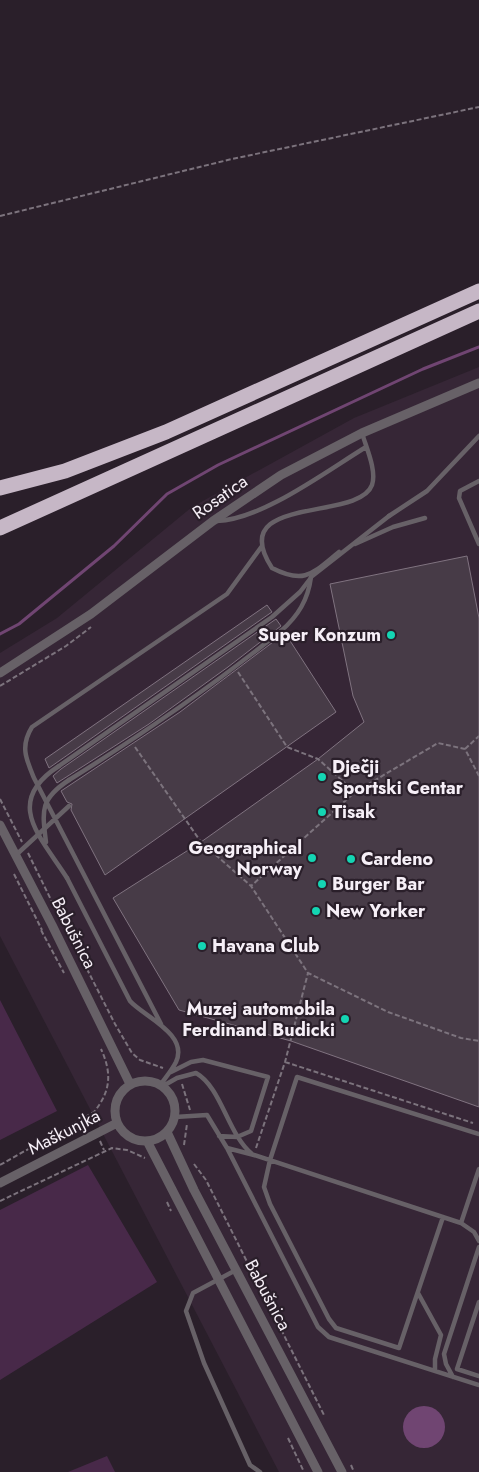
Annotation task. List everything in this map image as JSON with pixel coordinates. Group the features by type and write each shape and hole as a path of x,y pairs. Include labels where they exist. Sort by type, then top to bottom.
{"highway":[{"path":"0,488 65,471 166,432 479,291"},
{"path":"0,528 479,311"}],"street":[{"name":"Rosatica","path":"0,673 91,614 213,521 281,475 362,433 479,383"},
{"name":"Babušnica","path":"0,825 130,1084"},
{"path":"145,1080 162,1085 173,1100 175,1117 167,1132 154,1140 147,1141 129,1137 117,1123 115,1105 123,1090 130,1084 145,1080"},
{"name":"Maškunjka","path":"0,1184 117,1123"},
{"name":"Babušnica","path":"167,1132 236,1270 342,1472"},
{"name":"Babušnica","path":"147,1141 318,1472"}],"lane":[{"path":"362,433 372,472 373,485 366,495 346,504 299,511 275,520 263,534 262,546 266,559 272,568 298,578 314,572 341,551 393,527 425,518"},
{"path":"162,1085 178,1060 177,1047 170,1032 138,1010 130,1001 67,878 34,826 29,809 32,792 41,779 272,617 300,592 311,578 389,516 427,491 479,436"},
{"path":"213,521 231,520 270,505 366,447"},
{"path":"479,481 460,491 459,498 479,544"},
{"path":"161,1024 25,757 26,737 32,728 227,594 262,546"},
{"path":"46,845 42,816 44,806 50,794 132,741 236,668 281,631 295,618 304,604 311,578"},
{"path":"16,855 69,806"},
{"path":"169,1073 190,1062 203,1060 268,1077 251,1131 237,1137 219,1136"},
{"path":"162,1085 177,1078 196,1073 205,1078 237,1137 254,1155"},
{"path":"443,1217 399,1348 336,1328 329,1319 270,1204 264,1187 270,1160 297,1077 479,1134"},
{"path":"175,1117 207,1115 227,1148 318,1328 329,1337 479,1385"},
{"path":"227,1148 270,1160 461,1223 474,1232 479,1240"},
{"path":"461,1223 479,1169"},
{"path":"453,1377 446,1364 444,1354 479,1247"},
{"path":"236,1270 193,1293 186,1311 204,1363 250,1465 260,1472"},
{"path":"418,1293 441,1335 435,1359 436,1371"},
{"path":"479,1302 457,1369 479,1376"}],"path":[{"path":"0,216 232,159 479,107"},
{"path":"0,686 66,646 96,622"},
{"path":"236,668 287,748 318,759 355,792"},
{"path":"465,749 479,736"},
{"path":"132,741 201,842 252,886 308,973 388,1012 461,1038 479,1041"},
{"path":"252,886 355,792 438,743 465,749"},
{"path":"465,749 479,776"},
{"path":"0,799 23,844"},
{"path":"27,852 115,1024 132,1053 140,1060 162,1068"},
{"path":"25,896 64,974"},
{"path":"42,930 46,928"},
{"path":"254,1155 285,1062 308,973"},
{"path":"0,1165 63,1131 86,1117 97,1107 110,1074 98,1041"},
{"path":"285,1062 479,1125"},
{"path":"182,1083 190,1107"},
{"path":"185,1150 187,1125"},
{"path":"0,1200 112,1148 127,1150 144,1157 150,1163"},
{"path":"191,1160 206,1180 324,1416"},
{"path":"350,1464 354,1472"}],"shaded area":[{"path":"479,367 479,1472 279,1472 0,936 0,653 57,618 192,507 354,418"},
{"path":"0,1000 57,1111 0,1140"},
{"path":"88,1165 157,1282 0,1380 0,1210"},
{"path":"428,1406 436,1409 442,1415 445,1427 442,1439 436,1445 420,1448 412,1445 406,1439 403,1423 406,1415 412,1409"},
{"path":"107,1456 115,1472 68,1472"}],"building":[{"path":"467,556 479,618 479,1107 291,1041 179,1010 113,898 201,842 318,759 364,722 353,696 330,584"},
{"path":"267,605 272,612 49,768 45,759"},
{"path":"276,619 281,626 228,667 149,724 57,783 53,776 61,769"},
{"path":"285,633 336,712 105,875 71,810 72,804 67,802 61,791 180,712"}],"waterway":[{"path":"0,634 19,624 114,546 167,494 218,465 423,369 479,347"}],"place":[{"name":"Super Konzum","path":"391,635"},
{"name":"Dječji Sportski Centar","path":"322,777"},
{"name":"Tisak","path":"322,812"},
{"name":"Geographical Norway","path":"312,858"},
{"name":"Cardeno","path":"351,859"},
{"name":"Burger Bar","path":"322,884"},
{"name":"New Yorker","path":"316,911"},
{"name":"Havana Club","path":"202,946"},
{"name":"Muzej automobila Ferdinand Budicki","path":"345,1019"}]}
